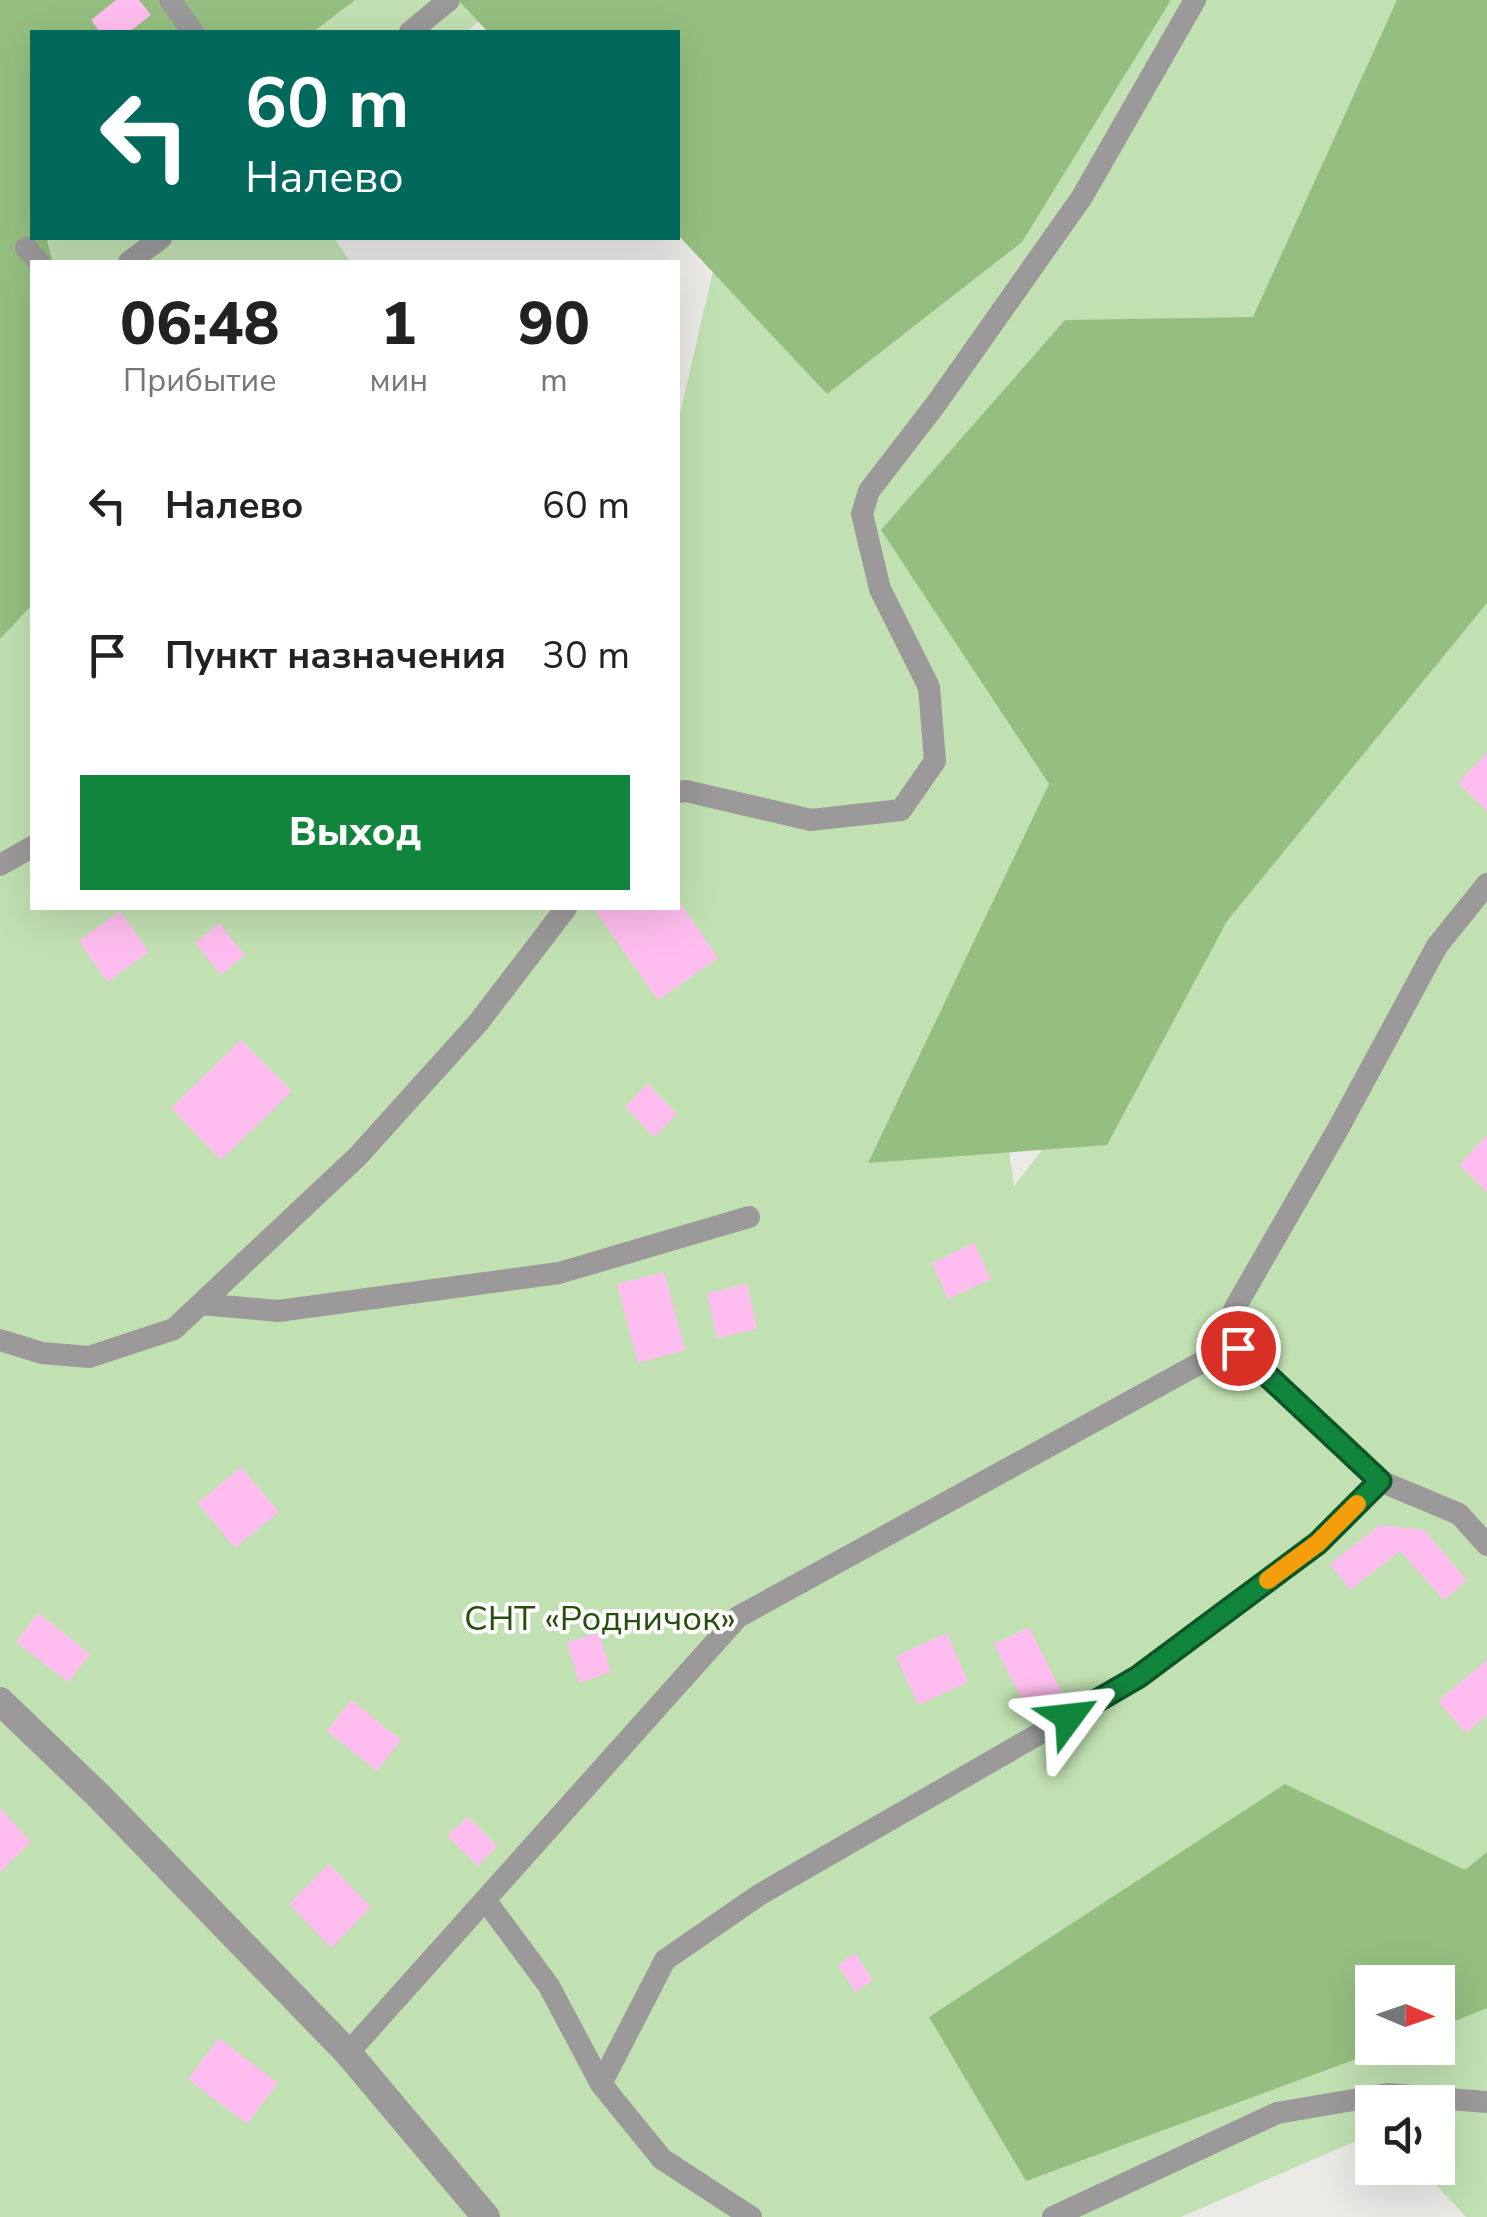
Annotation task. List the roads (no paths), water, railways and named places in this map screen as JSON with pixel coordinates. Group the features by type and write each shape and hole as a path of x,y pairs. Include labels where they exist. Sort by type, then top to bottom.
{"street":[{"path":"0,1701 100,1797 348,2054 486,2217"}],"lane":[{"path":"170,0 192,30"},
{"path":"412,30 448,0"},
{"path":"680,792 812,820 902,810 935,760 930,687 880,589 862,514 869,491 936,404 1082,197 1196,0"},
{"path":"132,260 158,240"},
{"path":"0,865 30,848"},
{"path":"1213,1356 1236,1306 1438,946 1487,884"},
{"path":"0,1340 42,1353 89,1358 174,1329 358,1156 478,1023 564,910"},
{"path":"201,1304 278,1311 559,1273 749,1217"},
{"path":"348,2054 738,1617 1213,1356 1238,1348 1380,1481 1459,1514 1487,1545"},
{"path":"601,2084 665,1960 758,1895 1138,1677 1318,1543 1380,1481"},
{"path":"486,1900 550,1986 601,2084 662,2159 751,2217"},
{"path":"1053,2217 1277,2113 1388,2094 1487,2102"}],"park label":[{"name":"СНТ «Родничок»","path":"600,1618"}]}
